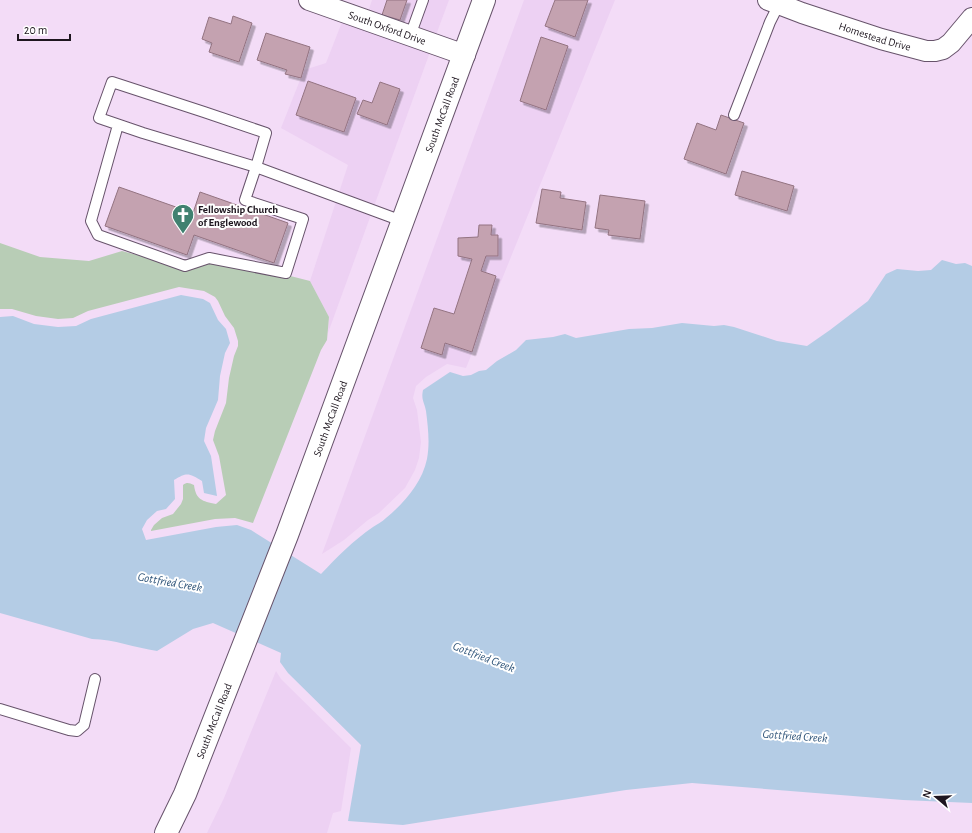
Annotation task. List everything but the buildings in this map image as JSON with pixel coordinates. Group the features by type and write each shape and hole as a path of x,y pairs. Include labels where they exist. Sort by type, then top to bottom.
{"main road":[{"name":"South McCall Road","path":"166,833 185,794 287,535 484,0"}],"street":[{"name":"South Oxford Drive","path":"309,0 358,8 410,36 465,55"},
{"name":"Homestead Drive","path":"774,2 874,37 913,49 926,51 943,49 951,43 972,18"}],"lane":[{"path":"410,36 424,0"},
{"path":"734,115 770,22 774,2"},
{"path":"118,125 91,221 98,235 185,266 209,258 286,273 303,219 245,200 256,167 266,133 112,82 99,118 256,167 402,221"},
{"path":"0,709 68,730 77,731 84,725 95,679"}],"shaded area":[{"path":"372,0 449,0 436,35 368,12"},
{"path":"524,0 615,0 466,368 447,364 426,377 416,386 413,398 417,410 421,442 419,458 415,470 405,488 379,513 344,540 322,554"},
{"path":"342,22 430,52 328,333 329,317 310,281 348,165 281,128 304,70 326,63"},
{"path":"276,671 281,679 351,748 341,811 333,813 327,833 207,833 224,798"}],"green space":[{"path":"0,243 40,257 89,261 122,251 190,269 201,263 251,266 310,281 329,317 327,340 321,350 253,523 235,518 215,519 151,531 154,525 162,518 173,514 181,504 183,499 184,484 188,483 194,485 198,497 207,502 216,504 226,495 219,456 213,440 226,403 229,378 238,341 234,328 225,316 215,297 204,291 179,287 88,311 73,318 58,319 36,316 12,309 0,309"}],"water":[{"name":"Gottfried Creek","path":"942,260 956,264 965,263 972,266 972,803 903,800 692,783 626,790 403,825 348,821 361,745 288,673 280,662 281,653 213,623 193,629 157,651 108,640 92,639 0,613 0,317 13,316 34,324 58,327 76,326 91,319 181,295 203,299 210,303 218,320 226,329 230,343 225,353 220,376 218,400 206,428 204,441 211,456 217,496 204,493 202,481 194,476 188,474 174,480 175,499 166,509 157,511 147,520 142,529 146,540 216,527 237,525 251,530 321,574 352,543 393,512 406,499 417,484 425,468 428,447 426,411 422,393 423,390 450,372 463,376 486,370 497,361 516,350 526,340 565,334 576,338 629,329 652,328 682,323 714,326 724,325 777,341 807,346 868,301 886,274 897,269 918,271 931,270"}],"place":[{"name":"Fellowship Church of Englewood","path":"183,234"}]}
